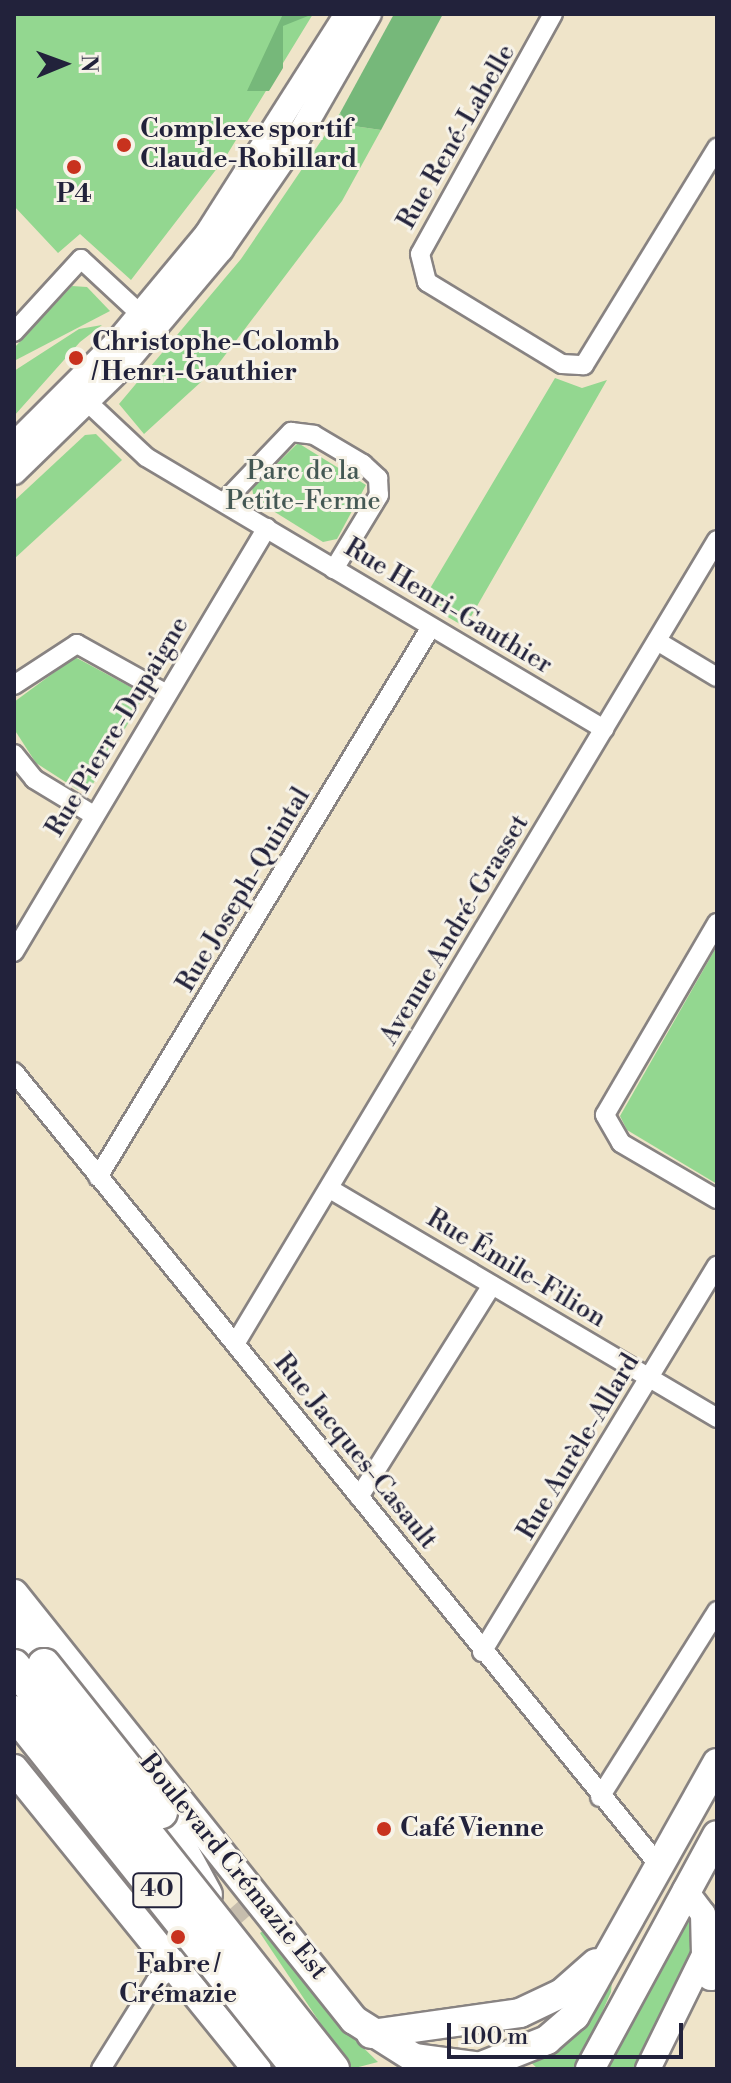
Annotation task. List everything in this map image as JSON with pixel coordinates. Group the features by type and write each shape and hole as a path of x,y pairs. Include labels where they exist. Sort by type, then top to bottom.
{"highway":[{"path":"14,1628 29,1666"},
{"name":"40","path":"29,1666 161,1812 216,1916 333,2069"},
{"name":"40","path":"14,1712 298,2069"}],"main road":[{"path":"149,322 259,161 347,14"},
{"path":"14,472 268,184 369,14"},
{"path":"14,445 80,395"},
{"name":"Boulevard Crémazie Est","path":"14,1594 163,1790 253,1900 371,2034 404,2064 490,2067"},
{"path":"490,2067 562,2030 581,2007 602,1957 717,1763"},
{"path":"14,1769 94,1850 182,1960 257,2069"},
{"path":"590,2069 717,1835"},
{"path":"653,2060 705,1949 703,1914 685,1890 657,1863"},
{"path":"371,2034 520,2013 562,1993 602,1957"},
{"path":"653,2060 715,1971"}],"street":[{"name":"Rue René-Labelle","path":"553,14 420,254 427,282 562,364 584,365 717,148"},
{"path":"14,332 81,259 149,322"},
{"name":"Rue Henri-Gauthier","path":"80,395 140,453 604,729"},
{"path":"224,502 291,432 309,432 363,464 378,478 379,495 334,569"},
{"name":"Rue Pierre-Dupaigne","path":"14,952 267,528"},
{"name":"Avenue André-Grasset","path":"235,1344 717,540"},
{"name":"Rue Joseph-Quintal","path":"98,1177 431,627"},
{"path":"657,641 717,677"},
{"path":"14,685 77,644 167,694"},
{"path":"14,754 34,779 95,816"},
{"path":"717,923 605,1115 621,1143 717,1199"},
{"name":"Rue Jacques-Casault","path":"14,1072 482,1652 657,1863"},
{"name":"Rue Émile-Filion","path":"330,1189 717,1418"},
{"name":"Rue Aurèle-Allard","path":"482,1652 717,1266"},
{"path":"359,1497 492,1285"},
{"path":"600,1797 622,1773 717,1611"},
{"path":"101,2069 156,1981 182,1960"}],"green space":[{"name":"Complexe sportif Claude-Robillard","path":"14,14 313,14 225,158 131,280 80,234 58,253 14,206"},
{"path":"283,14 313,14 283,26 283,68 269,91 247,91"},
{"path":"394,14 443,14 381,130 347,125 340,113"},
{"path":"340,113 347,125 381,130 342,201 213,371 144,434 119,404 241,259"},
{"path":"72,286 87,287 110,311 14,361 14,348"},
{"path":"102,325 80,342 14,416 14,371 79,329"},
{"path":"555,378 582,388 607,380 465,627 422,602"},
{"path":"96,434 122,460 14,559 14,501 85,435"},
{"name":"Parc de la Petite-Ferme","path":"298,443 366,485 337,539 323,542 254,499 252,488"},
{"path":"75,657 138,691 141,701 93,784 78,790 36,763 14,729 14,702"},
{"path":"717,946 717,1184 627,1130 620,1116"},
{"path":"692,1911 697,1922 687,1981 635,2069 608,2069"},
{"path":"267,1928 343,2028 378,2062 351,2069 260,1933"},
{"path":"613,1969 611,1992 577,2069 538,2069 526,2058"}],"tunnel":[{"path":"215,1934 248,1905"}],"place":[{"name":"Complexe sportif Claude-Robillard","path":"124,145"},
{"name":"P4","path":"74,167"},
{"name":"Christophe-Colomb / Henri-Gauthier","path":"76,358"},
{"name":"Café Vienne","path":"384,1829"},
{"name":"Fabre / Crémazie","path":"178,1937"}]}
